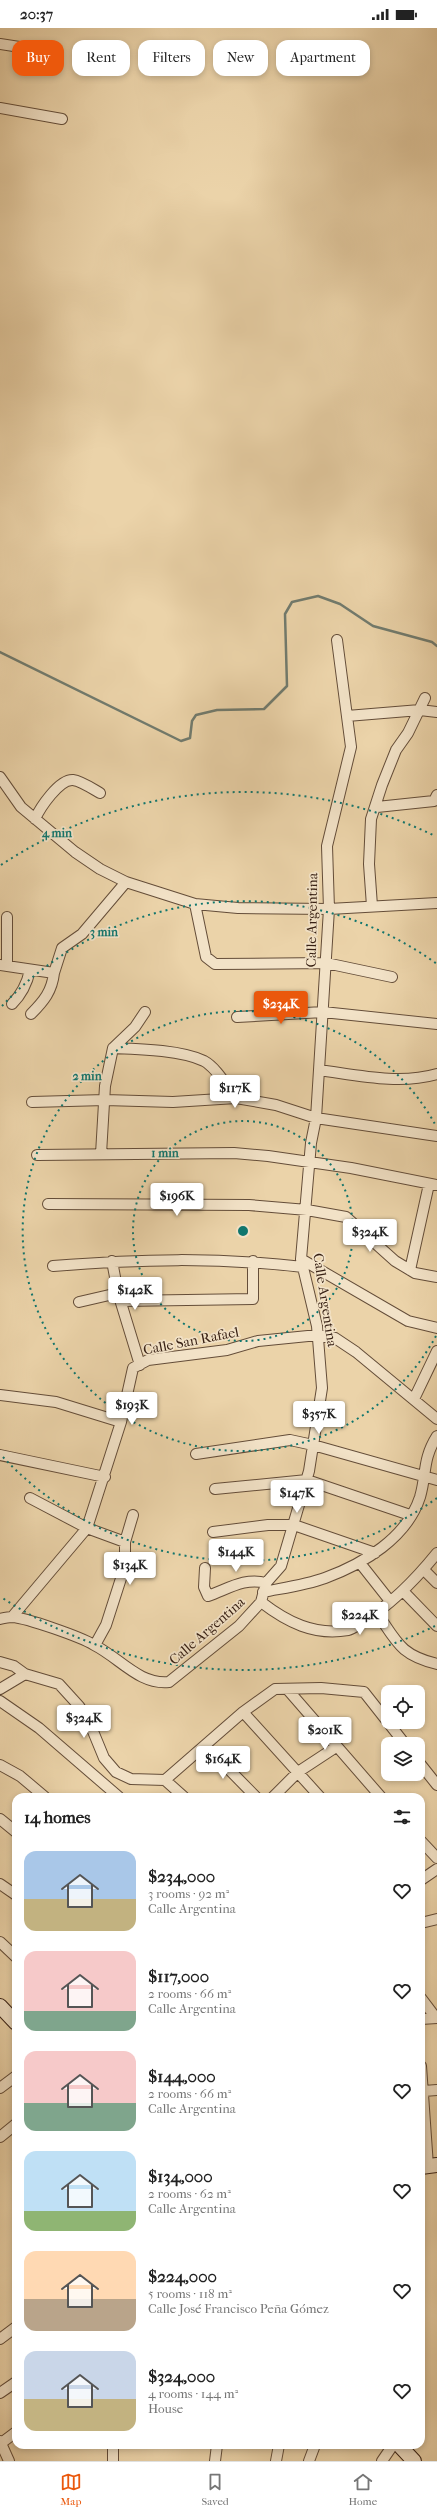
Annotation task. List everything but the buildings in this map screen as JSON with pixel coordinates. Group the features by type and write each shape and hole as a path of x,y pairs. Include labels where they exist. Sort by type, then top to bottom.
{"main road":[{"path":"0,2006 12,2019"},
{"path":"403,2449 414,2461"}],"street":[{"path":"0,44 12,46"},
{"path":"0,108 62,119"},
{"name":"Calle Argentina","path":"0,1619 12,1617 71,1634 95,1645 146,1680 156,1684 170,1682 239,1626 281,1566 307,1480 322,1388 318,1335 302,1263 310,1164 316,1118 326,963 329,909 327,846 351,747 338,640"},
{"path":"372,906 370,857 371,820 377,806 382,785 396,750 408,733 425,698"},
{"path":"347,716 420,710 437,712"},
{"path":"0,777 21,807 75,852 126,882 195,904 238,908 329,909 437,903"},
{"path":"35,819 39,810 65,781 75,780 100,794"},
{"path":"377,806 424,804 434,801 437,796"},
{"path":"31,1014 44,1001 52,986 54,973 62,948 82,934 126,882"},
{"path":"195,904 206,958 215,964 326,963 392,977"},
{"path":"7,918 4,966 54,973"},
{"path":"12,1004 22,994 28,982 30,970"},
{"path":"101,1154 105,1086 113,1048 134,1027 145,1012"},
{"path":"237,1017 323,1012 437,1024"},
{"path":"113,1048 136,1048 188,1056 205,1061 217,1073 236,1098"},
{"path":"319,1070 381,1078 425,1077 437,1074"},
{"path":"32,1102 105,1100 173,1102 236,1098 276,1105 316,1118 437,1136"},
{"path":"37,1155 234,1153 268,1156 310,1164 351,1168 433,1184 410,1270"},
{"path":"48,1204 250,1205 307,1210 346,1217 395,1261 410,1270 437,1277"},
{"path":"53,1266 112,1261 201,1259 302,1263 408,1321 437,1328"},
{"path":"112,1261 120,1297 140,1365"},
{"path":"79,1302 120,1297 253,1299 252,1261"},
{"name":"Calle San Rafael","path":"12,1617 87,1528 122,1422 133,1368 148,1360 227,1350 258,1341 318,1335 335,1338 356,1352 437,1419"},
{"path":"414,1399 437,1351"},
{"path":"0,1395 56,1402 122,1422"},
{"path":"263,1593 324,1579 360,1563 375,1553 404,1526 420,1497 423,1475 430,1448 437,1436"},
{"path":"196,1454 290,1440 313,1445 437,1480"},
{"path":"0,1455 105,1477"},
{"path":"215,1489 307,1480 410,1515"},
{"path":"30,1498 87,1528 125,1542"},
{"path":"95,1645 106,1625 124,1566 125,1542 133,1515"},
{"path":"213,1532 268,1525 294,1525 375,1553"},
{"path":"205,1568 204,1587 208,1596 245,1582 255,1580 284,1620 307,1628 349,1630 377,1613 403,1591 424,1570 437,1553"},
{"path":"360,1563 390,1601"},
{"path":"424,1570 437,1582"},
{"path":"403,1591 437,1626"},
{"path":"377,1613 401,1649 424,1661 437,1664"},
{"path":"0,1662 14,1666 25,1674 59,1684 79,1706 90,1724 104,1758 116,1772 132,1779 165,1780 180,1793"},
{"path":"0,1689 25,1674"},
{"path":"165,1780 206,1746 243,1712 275,1689 288,1690 321,1688 364,1692 399,1737"},
{"path":"288,1690 377,1793"},
{"path":"0,1701 39,1728 114,1793"},
{"path":"243,1712 316,1793"},
{"path":"206,1746 252,1793"},
{"path":"278,1793 298,1772 336,1747"},
{"path":"0,1765 20,1776 40,1793"},
{"path":"425,1770 437,1785"},
{"path":"0,1819 12,1829"},
{"path":"425,1845 437,1858"},
{"path":"425,1877 437,1869"},
{"path":"0,1884 12,1893"},
{"path":"425,1922 437,1919"},
{"path":"0,1942 12,1954"},
{"path":"425,2003 436,2018"},
{"path":"425,2019 436,2018"},
{"path":"0,2088 12,2079"},
{"path":"425,2091 437,2090"},
{"path":"425,2106 429,2166"},
{"path":"0,2137 12,2127"},
{"path":"0,2339 12,2330"},
{"path":"0,2393 12,2385"},
{"path":"9,2461 0,2443 12,2435"},
{"path":"113,2449 113,2461"},
{"path":"215,2461 217,2449"},
{"path":"276,2461 278,2449"},
{"path":"309,2461 314,2449"},
{"path":"382,2461 390,2449"}],"waterway":[{"path":"0,652 181,741 190,738 192,721 196,715 217,710 264,709 287,686 285,614 292,602 318,596 340,604 373,626 432,642 437,646"}]}
